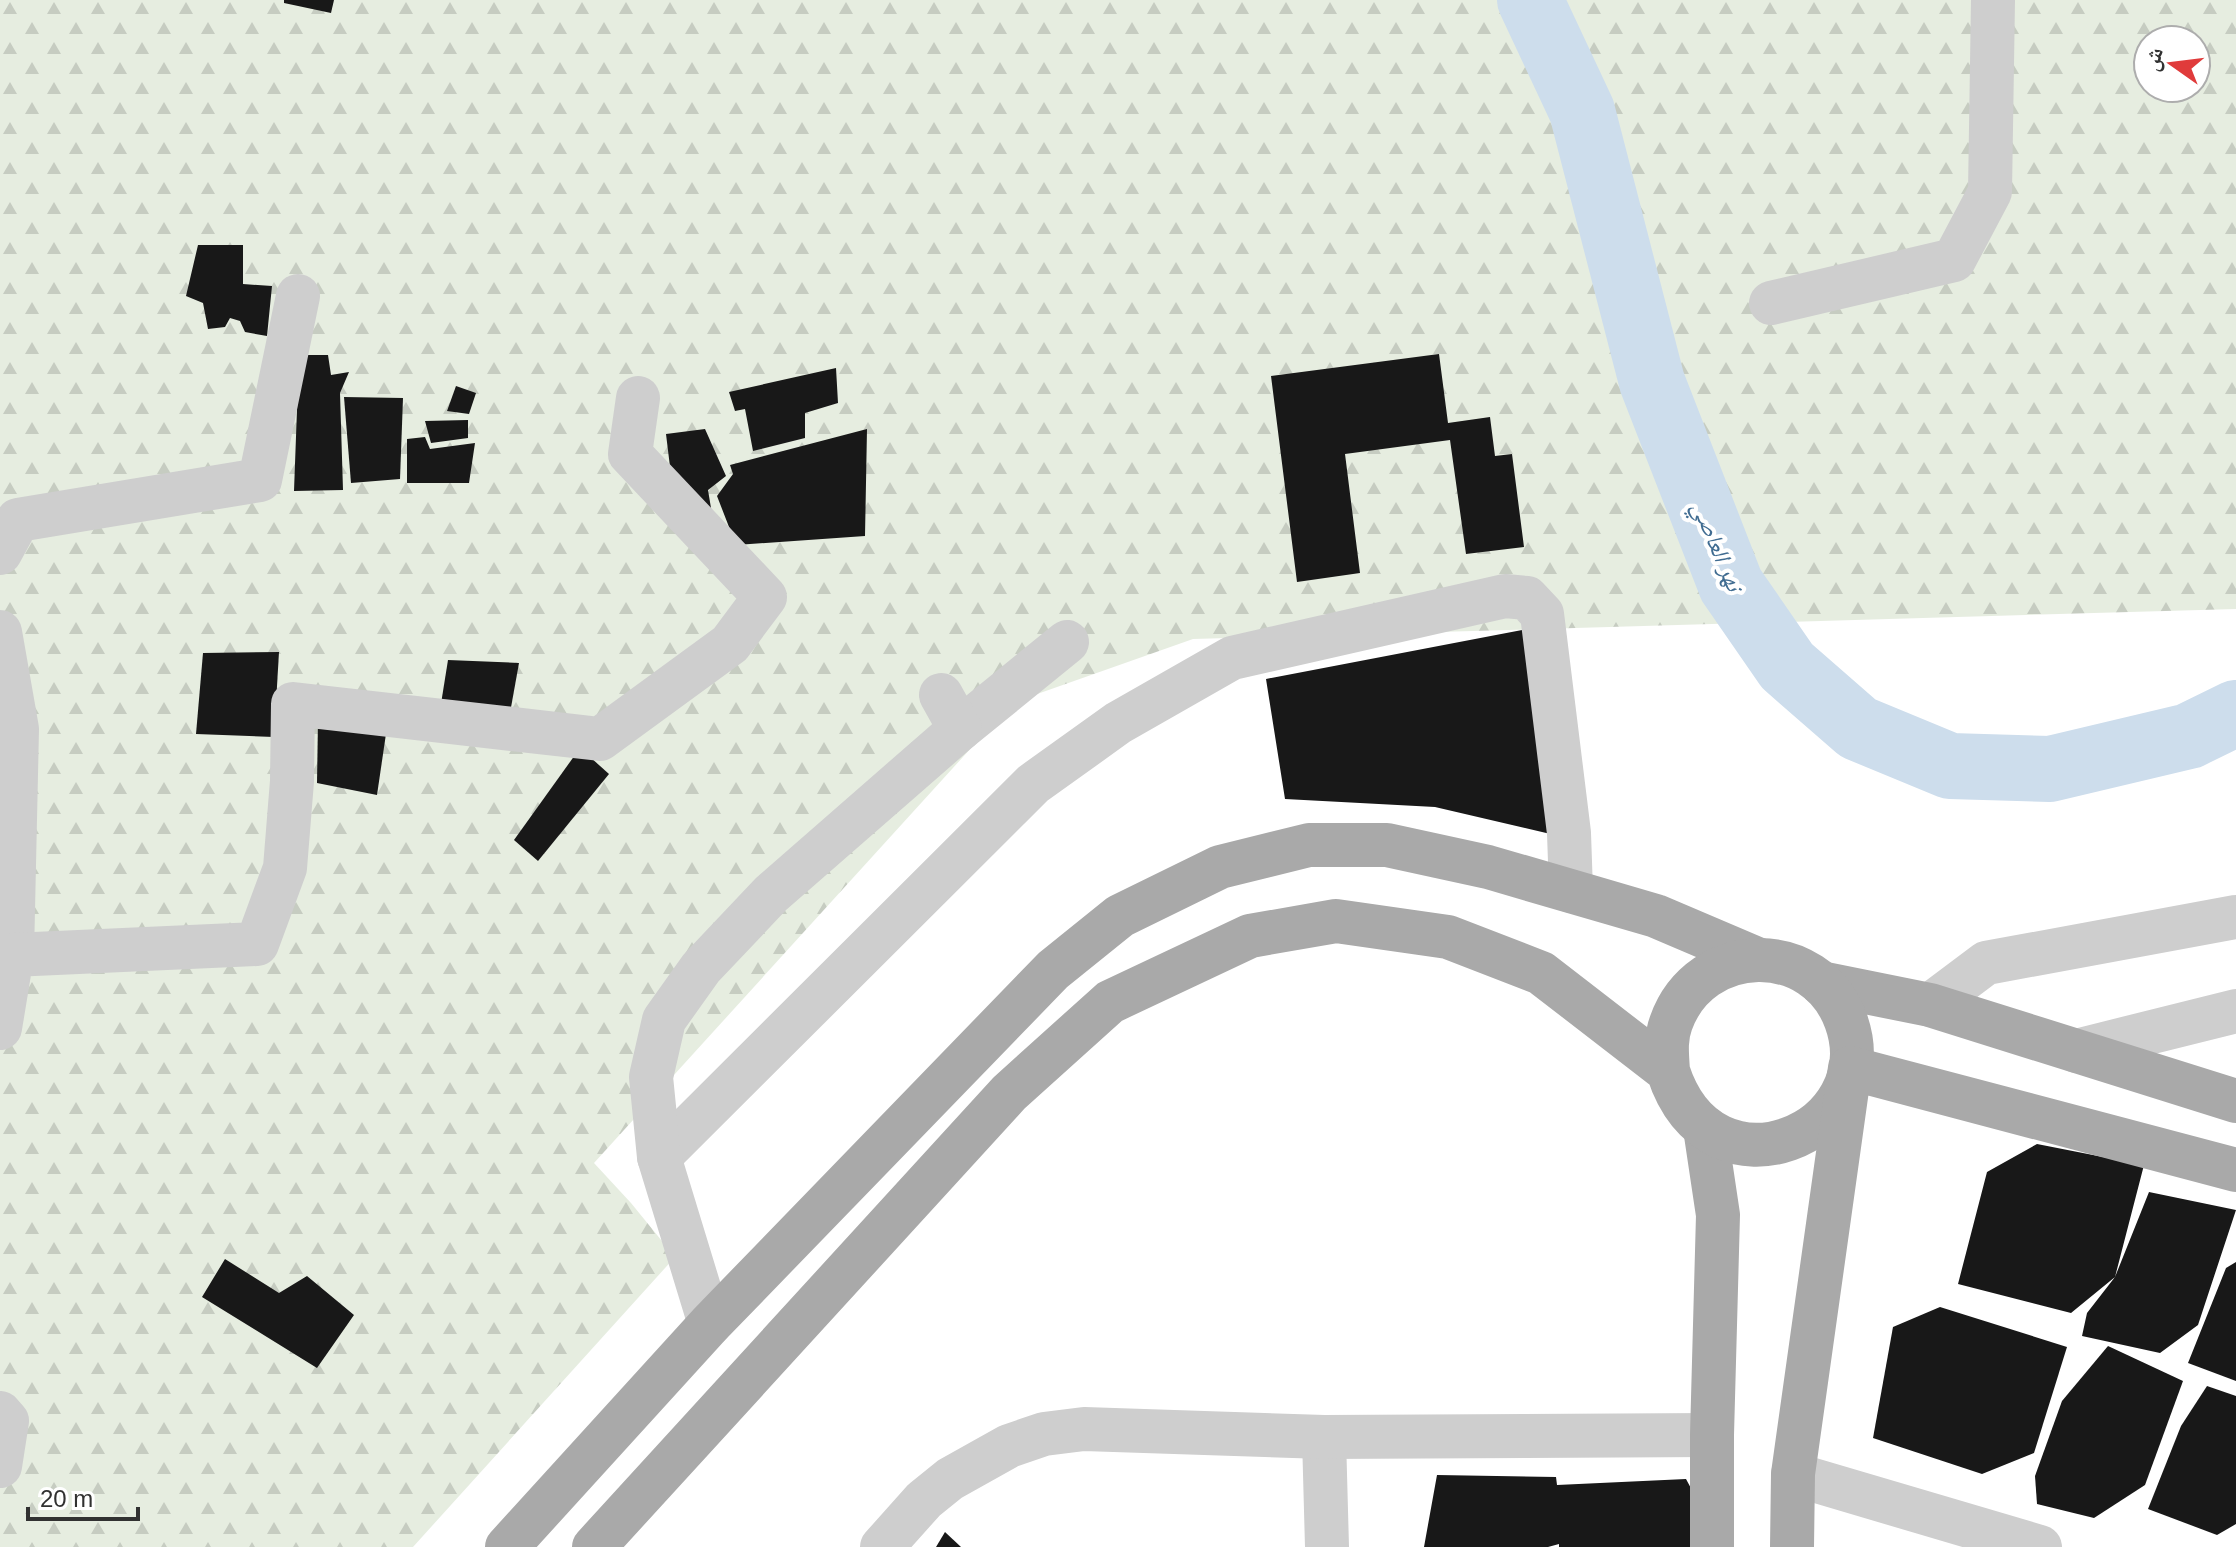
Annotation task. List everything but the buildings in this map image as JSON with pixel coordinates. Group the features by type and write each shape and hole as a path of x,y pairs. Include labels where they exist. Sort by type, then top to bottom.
{"main road":[{"path":"507,1547 710,1324 1053,970 1120,916 1220,867 1309,845 1387,845 1488,867 1656,916 1757,959"},
{"path":"594,1547 1009,1093 1110,1002 1250,936 1336,921 1448,937 1541,973 1668,1071"},
{"path":"1792,1547 1793,1474 1850,1068 1851,1045 1846,1022 1836,1001 1821,983 1802,970 1780,961 1757,959 1734,962 1712,971 1694,985 1680,1003 1670,1025 1666,1048 1668,1071 1675,1093 1688,1112 1705,1128 1726,1140 1748,1145 1772,1144 1794,1138 1814,1127 1831,1110 1843,1090 1850,1068"},
{"path":"1821,983 1930,1005 2236,1101"},
{"path":"1850,1068 2236,1170"},
{"path":"1705,1128 1718,1215 1712,1547"}],"street":[{"path":"1771,303 1954,260 1990,192 1993,0"},
{"path":"0,553 18,520 260,480 298,296"},
{"path":"12,955 257,944 285,868 292,781 293,704 600,739 730,644 765,597 630,454 638,398"},
{"path":"659,1157 1033,784 1118,723 1232,658 1505,596 1527,598 1542,614 1569,833 1571,891"},
{"path":"0,632 17,729 8,828 12,955 0,1028"},
{"path":"710,1324 659,1157 651,1077 664,1020 701,968 951,712 1067,642"},
{"path":"1930,1005 1986,963 2236,917"},
{"path":"2076,1051 2236,1011"},
{"path":"0,1413 7,1421 0,1466"},
{"path":"882,1547 916,1508 950,1479 1009,1446 1044,1434 1084,1429 1324,1437 1712,1435"},
{"path":"1324,1437 1327,1547"},
{"path":"1793,1474 2040,1547"}],"green space":[{"path":"0,0 2236,0 2236,609 1193,639 1012,703 594,1163 675,1257 413,1547 0,1547"}],"waterway":[{"name":"نهر العاصي","path":"1530,0 1582,111 1652,382 1731,585 1787,666 1858,728 1950,766 2050,769 2189,736 2236,713"}]}
